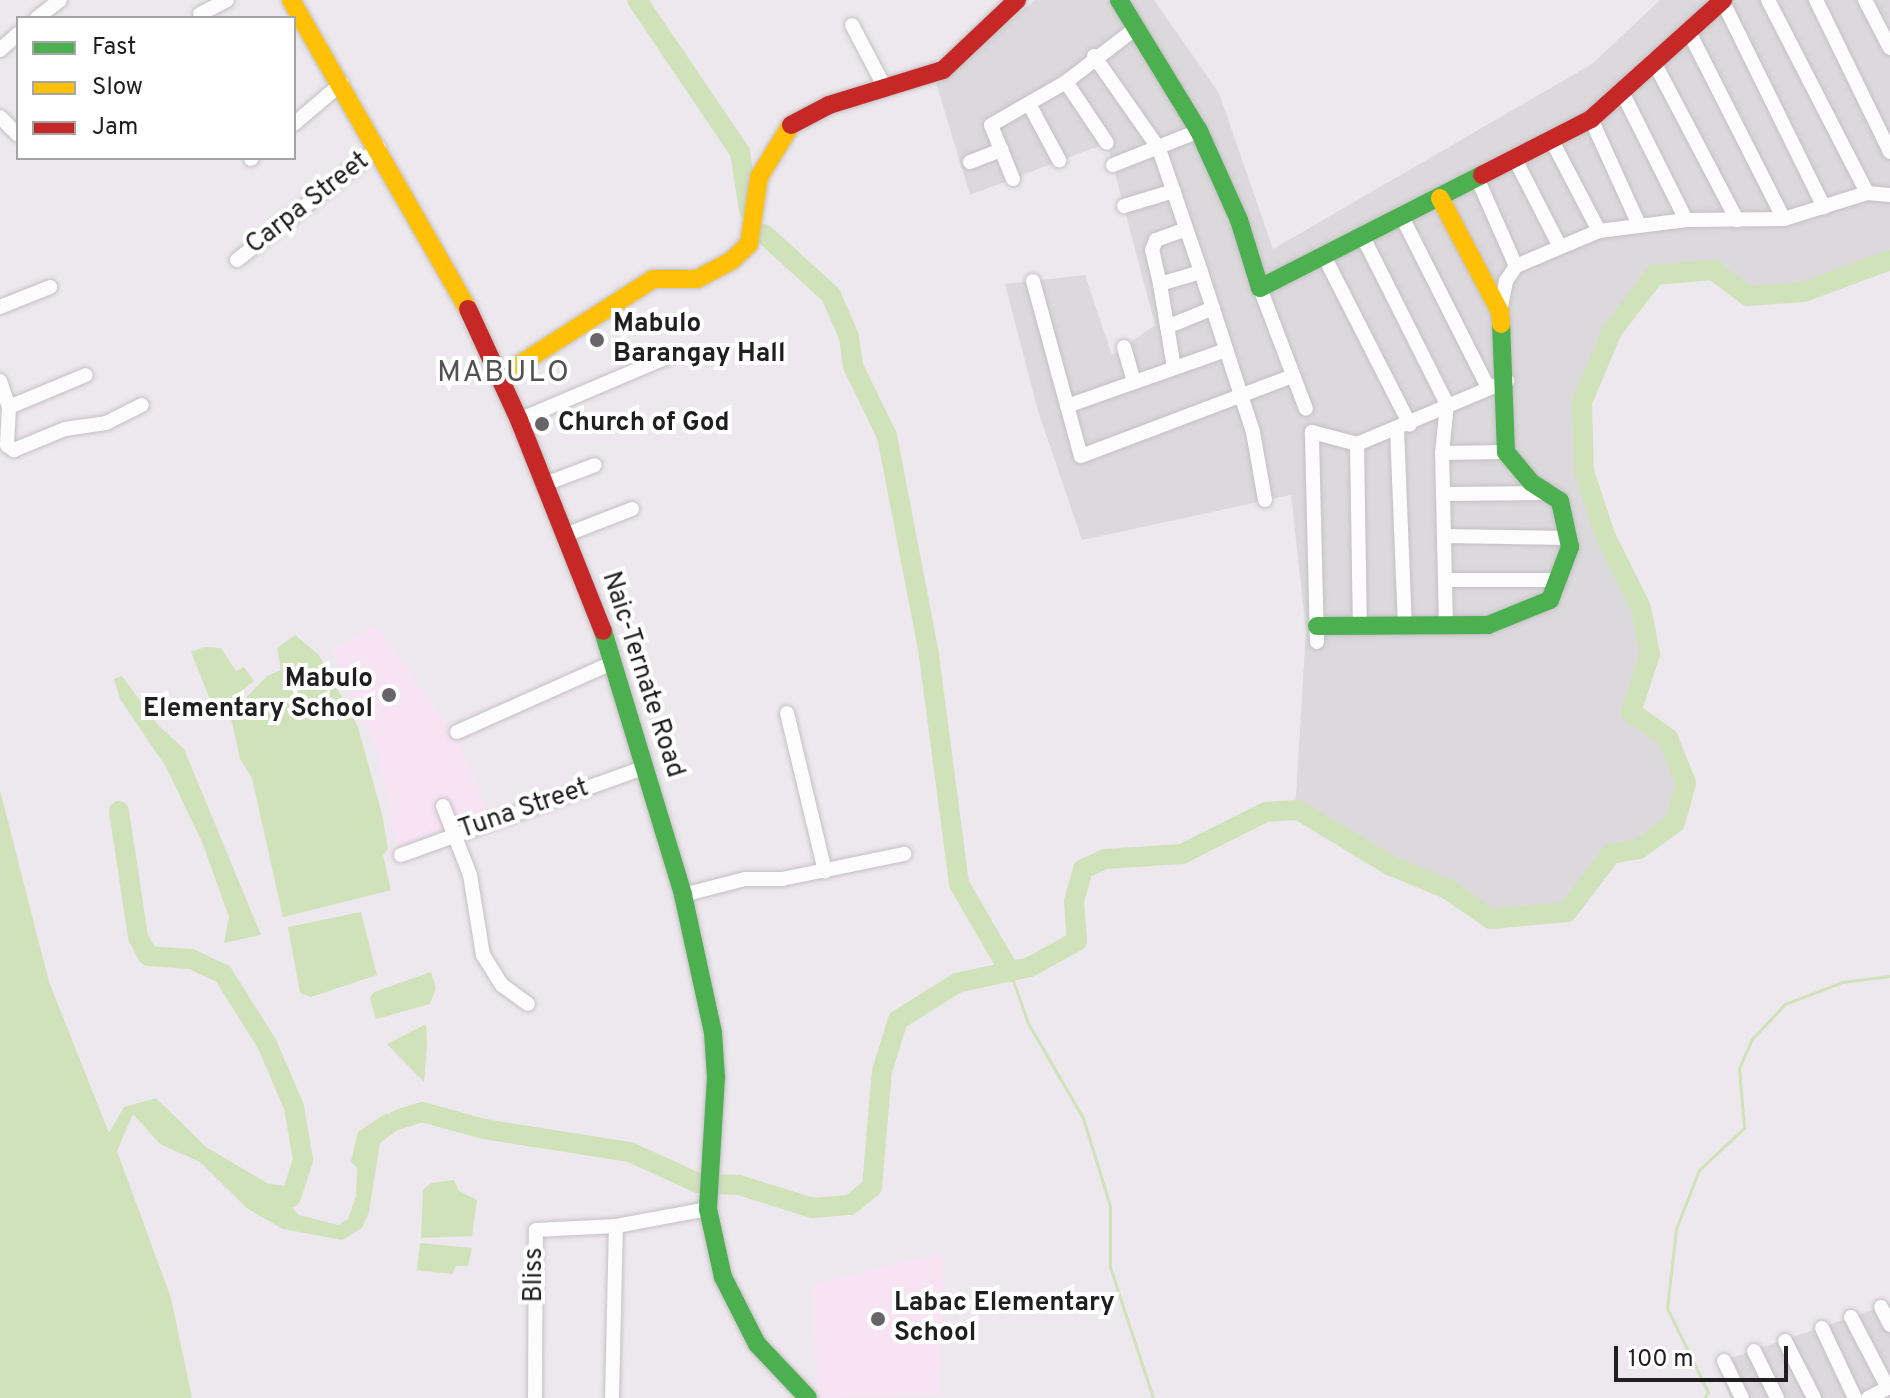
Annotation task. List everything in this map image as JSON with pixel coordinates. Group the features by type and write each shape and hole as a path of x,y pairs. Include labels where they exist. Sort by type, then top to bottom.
{"street":[{"path":"40,16 60,0"},
{"path":"200,14 227,0"},
{"name":"Naic-Ternate Road","path":"291,0 438,249 519,420 614,662 683,895 715,1055 709,1200 723,1277 742,1323 808,1398"},
{"path":"500,377 653,279 697,279 732,260 749,244 759,177 785,129 822,108 884,86 943,70 1017,0"},
{"path":"1119,0 1199,131 1239,220 1260,288 1306,409"},
{"path":"1260,288 1478,180 1591,119 1722,0 1824,207"},
{"path":"1768,0 1867,193"},
{"path":"1816,0 1890,152"},
{"path":"1865,0 1890,48"},
{"path":"852,25 884,86"},
{"path":"1013,179 991,125 1066,82 1094,56 1136,28"},
{"path":"1688,30 1784,219"},
{"path":"0,50 16,36"},
{"path":"1094,56 1159,149 1240,392 1265,500"},
{"path":"1653,60 1737,220"},
{"path":"1066,82 1107,143"},
{"path":"296,122 342,83"},
{"path":"1622,92 1686,220"},
{"path":"1029,104 1059,160"},
{"path":"0,117 16,133"},
{"path":"1591,119 1639,225"},
{"path":"1113,165 1199,131"},
{"path":"1551,139 1599,231"},
{"name":"Carpa Street","path":"237,260 379,148"},
{"path":"970,162 1002,150"},
{"path":"1515,159 1559,245"},
{"path":"1478,180 1516,266"},
{"path":"1124,206 1174,191"},
{"path":"1507,381 1357,444 1312,432 1317,634 1360,626 1488,625 1550,600 1570,547 1560,501 1547,493 1506,452 1507,381 1500,312 1506,281 1516,266 1559,245 1599,231 1686,220 1784,219 1867,193 1890,195"},
{"path":"1440,198 1500,312"},
{"path":"1402,217 1488,387"},
{"path":"1174,368 1152,250 1156,240 1186,229"},
{"path":"1363,237 1447,404 1442,453 1446,626"},
{"path":"1325,258 1403,427 1405,626"},
{"path":"1160,284 1201,272"},
{"path":"1033,281 1081,456 1240,392 1293,376"},
{"path":"0,307 50,287"},
{"path":"1167,327 1213,308"},
{"path":"1124,347 1134,382"},
{"path":"1067,406 1226,350"},
{"path":"519,420 672,355"},
{"path":"9,407 86,375"},
{"path":"0,381 9,407 7,445 14,450 65,429 106,423 142,405"},
{"path":"1357,444 1360,626"},
{"path":"1442,453 1506,452"},
{"path":"545,484 595,465"},
{"path":"1443,494 1547,493"},
{"path":"565,535 632,509"},
{"path":"1444,536 1568,538"},
{"path":"1445,580 1558,580"},
{"path":"457,732 614,662"},
{"path":"787,713 825,871"},
{"name":"Tuna Street","path":"401,855 646,767"},
{"path":"443,806 457,834 470,875 483,955 502,985 528,1004"},
{"path":"683,895 745,879 782,879 904,854"},
{"name":"Bliss","path":"535,1398 536,1230 616,1226 709,1200"},
{"path":"612,1398 616,1226"},
{"path":"1881,1307 1890,1325"},
{"path":"1851,1317 1889,1388 1868,1398"},
{"path":"1822,1328 1855,1398"},
{"path":"1785,1341 1814,1398"},
{"path":"1754,1351 1777,1398"},
{"path":"1724,1361 1742,1398"}],"shaded area":[{"path":"1035,0 1154,0 1219,93 1273,249 1592,64 1660,0 1890,0 1890,271 1757,295 1715,272 1655,275 1606,345 1582,402 1584,462 1604,534 1625,577 1650,654 1631,712 1662,733 1686,783 1675,823 1611,854 1568,911 1491,919 1295,810 1306,630 1291,495 1082,540 1038,411 1005,284 1085,275 1112,355 1155,325 1107,143 970,195 936,83"},
{"name":"Mabulo Elementary School","path":"375,624 459,741 489,813 398,848 375,744 332,650"},
{"path":"295,635 319,655 358,727 382,814 388,849 383,855 391,890 283,917 252,778 240,759 230,714 267,676 281,670 277,648"},
{"path":"205,647 221,648 236,671 244,667 254,681 215,712 191,652"},
{"path":"122,676 158,725 184,749 261,935 224,943 229,917 202,842 166,767 120,699 114,679"},
{"path":"0,790 49,982 109,1133 124,1107 156,1098 206,1147 272,1186 299,1215 338,1225 348,1219 356,1196 357,1168 351,1161 358,1132 385,1114 422,1112 380,1143 369,1212 362,1228 342,1240 283,1229 248,1209 200,1162 160,1144 133,1114 117,1151 171,1298 192,1398 0,1398"},
{"path":"361,912 377,975 311,997 300,993 288,927"},
{"path":"431,972 436,988 430,1004 376,1019 370,998 374,992"},
{"path":"426,1024 427,1046 424,1082 387,1044"},
{"path":"454,1180 459,1191 477,1200 472,1236 421,1238 423,1190 431,1183"},
{"path":"420,1243 472,1248 468,1266 456,1266 452,1274 417,1270"},
{"name":"Labac Elementary School","path":"943,1253 940,1395 817,1398 811,1285"},
{"path":"1890,1304 1890,1398 1730,1398 1719,1362"}],"waterway":[{"path":"637,0 740,152 749,210"},
{"path":"764,234 831,295 849,337 853,366 887,436 928,648 959,884 1010,972"},
{"path":"397,1120 422,1112 484,1129 630,1152 698,1183 739,1185 813,1208 850,1205 872,1187 882,1071 898,1020 957,983 1030,967 1077,941 1074,901 1083,869 1105,859 1182,854 1266,812 1298,810 1389,865 1447,889 1491,919 1567,912 1611,854 1639,849 1675,823 1686,783 1668,738 1631,712 1650,654 1641,608 1605,535 1584,471 1582,402 1612,331 1655,275 1713,270 1748,296 1804,292 1890,260"},
{"path":"119,811 138,937 148,956 191,959 223,974 267,1044 294,1107 303,1160 291,1197 255,1192"},
{"path":"1010,972 1028,1023 1083,1118 1110,1206 1110,1267 1153,1398"},
{"path":"1704,1398 1708,1392 1667,1308 1676,1229 1699,1170 1744,1128 1739,1068 1752,1039 1785,1004 1842,982 1890,976"}],"traffic: fast":[{"path":"1119,0 1199,131 1239,220 1260,288 1482,175"},
{"path":"1317,626 1488,625 1550,600 1570,547 1560,501 1531,482 1506,452 1501,324"},
{"path":"603,631 683,895 713,1033 716,1077 708,1209 723,1277 757,1344 808,1398"}],"traffic: slow":[{"path":"291,0 468,309"},
{"path":"500,377 653,279 697,279 732,260 749,244 759,177 791,125"},
{"path":"1440,198 1500,312 1501,324"}],"traffic: jam":[{"path":"791,125 829,105 943,70 1017,0"},
{"path":"1482,175 1591,119 1723,0"},
{"path":"468,309 519,420 603,631"}],"place":[{"name":"Mabulo Barangay Hall","path":"597,340"},
{"name":"Church of God","path":"542,424"},
{"name":"Mabulo Elementary School","path":"389,695"},
{"name":"Labac Elementary School","path":"878,1319"}],"district":[{"name":"MABULO","path":"504,374"}]}
